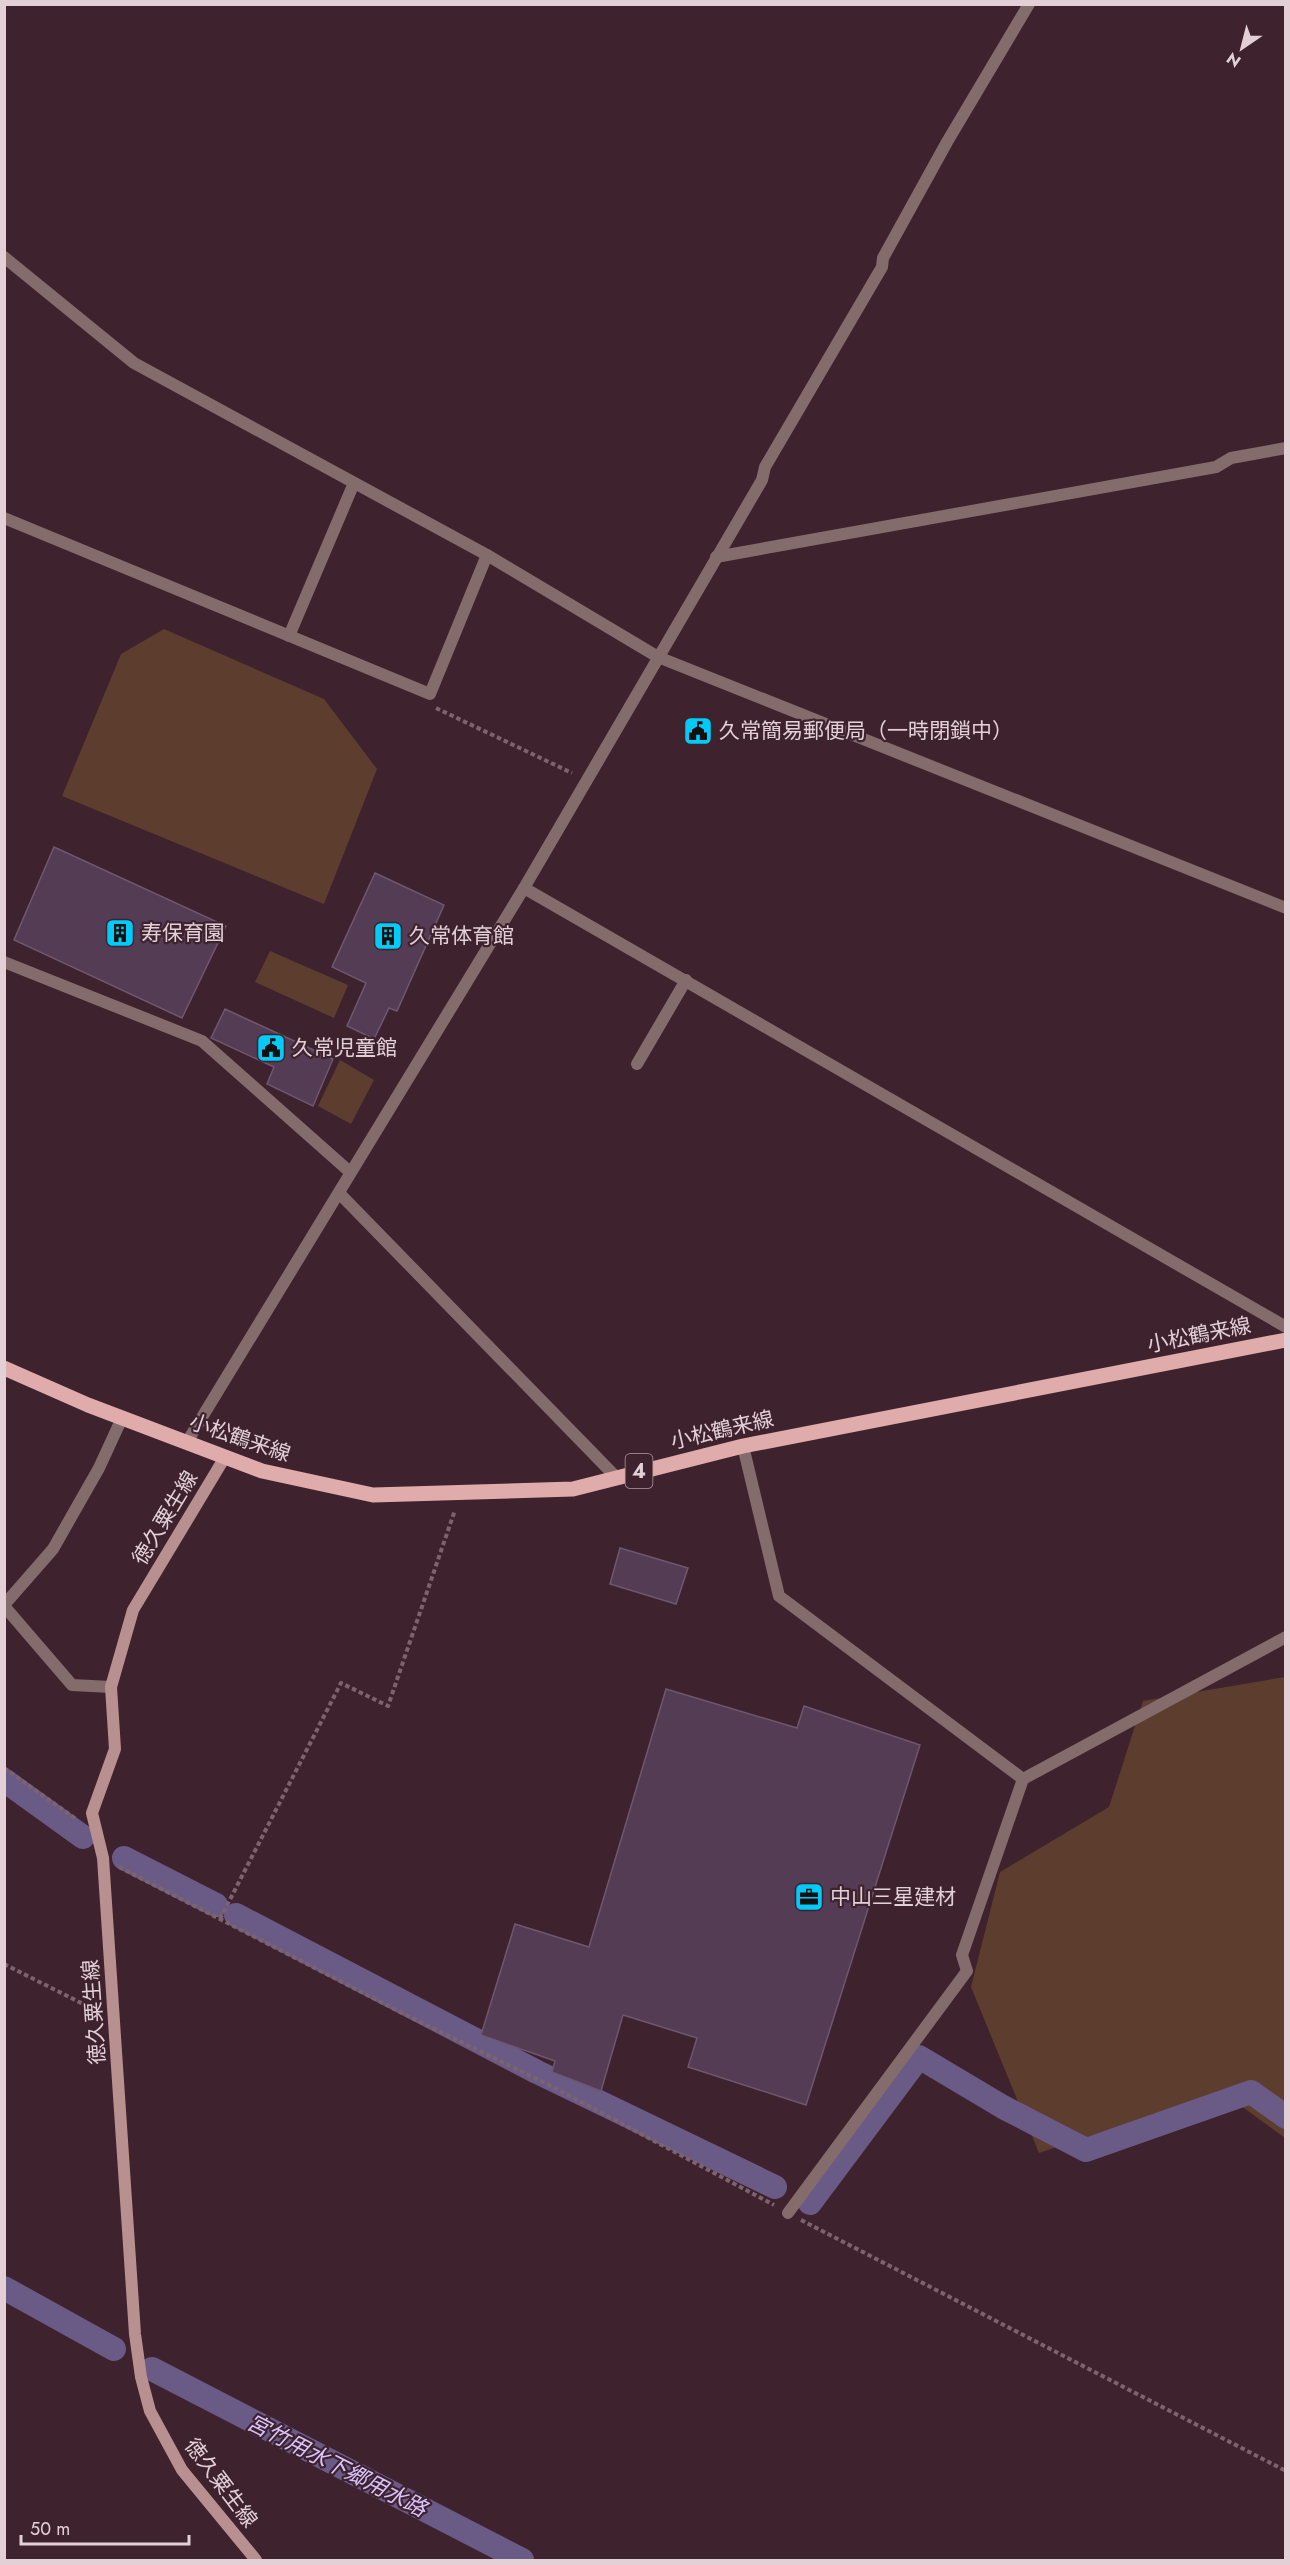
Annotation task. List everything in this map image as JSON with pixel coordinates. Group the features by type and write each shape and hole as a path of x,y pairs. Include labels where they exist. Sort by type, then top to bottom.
{"main road":[{"name":"小松鶴来線","path":"4,1368 122,1418 262,1472 373,1496 573,1489 742,1446 1286,1340"},
{"name":"徳久粟生線","path":"225,1457 133,1610 111,1687 115,1749 93,1813 103,1858 135,2334 141,2377 150,2411 182,2470 256,2560"}],"street":[{"path":"187,1442 524,888 882,267 883,258 947,142 1029,4"},
{"path":"4,257 134,363 487,555 658,657 1286,908"},
{"path":"716,557 1216,467 1231,458 1286,448"},
{"path":"289,636 354,483"},
{"path":"4,518 430,693 487,555"},
{"path":"524,888 1284,1322"},
{"path":"4,962 202,1041 350,1172"},
{"path":"637,1064 686,980"},
{"path":"339,1193 616,1477"},
{"path":"111,1687 72,1685 4,1605 53,1549 99,1468 122,1418"},
{"path":"742,1446 779,1596 1023,1779"},
{"path":"788,2213 967,1971 962,1955 1023,1779 1286,1637"}],"path":[{"path":"430,693 437,711 587,780"},
{"path":"220,1919 341,1683 388,1706 461,1493"},
{"path":"4,1768 96,1834"},
{"path":"103,1858 555,2088 788,2213 1286,2471"},
{"path":"4,1964 114,2020"}],"shaded area":[{"path":"164,629 324,699 377,769 324,904 62,796 121,654"},
{"path":"270,951 348,985 334,1018 255,982"},
{"path":"340,1060 374,1080 351,1124 318,1106"},
{"path":"1285,1677 1285,2138 1222,2092 1039,2153 971,1987 1000,1872 1109,1807 1143,1701"}],"building":[{"name":"寿保育園","path":"54,847 226,926 182,1018 14,940"},
{"name":"久常体育館","path":"375,873 444,905 397,1011 389,1008 374,1039 347,1026 366,983 332,967"},
{"name":"久常児童館","path":"225,1009 333,1059 313,1106 267,1084 274,1067 211,1038"},
{"path":"620,1548 688,1568 676,1604 610,1584"},
{"path":"666,1689 797,1728 804,1706 920,1745 806,2105 688,2067 697,2038 623,2015 601,2091 552,2072 555,2061 481,2035 515,1924 589,1947"}],"waterway":[{"path":"4,1780 83,1837"},
{"path":"124,1858 216,1905"},
{"path":"236,1915 537,2072 775,2187"},
{"path":"810,2203 919,2057 1003,2107 1086,2150 1251,2092 1286,2117"},
{"name":"宮竹用水下郷用水路","path":"4,2288 114,2349"},
{"name":"宮竹用水下郷用水路","path":"152,2369 522,2560"}],"place":[{"name":"久常簡易郵便局（一時閉鎖中）","path":"698,731"},
{"name":"寿保育園","path":"120,933"},
{"name":"久常体育館","path":"388,936"},
{"name":"久常児童館","path":"271,1048"},
{"name":"中山三星建材","path":"809,1897"}]}
